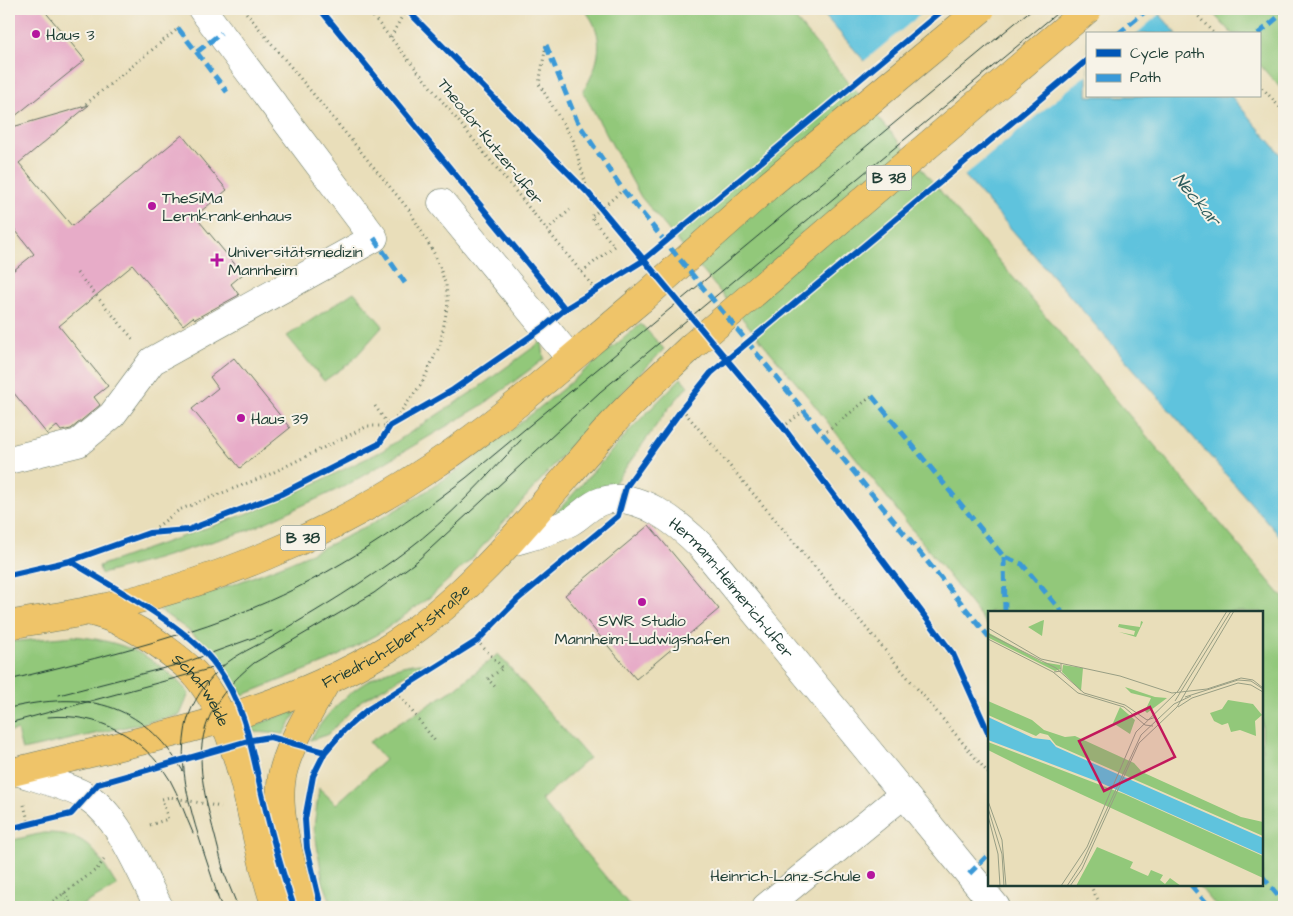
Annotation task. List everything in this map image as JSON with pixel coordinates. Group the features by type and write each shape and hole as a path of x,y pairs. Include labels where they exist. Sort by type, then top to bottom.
{"main road":[{"name":"B 38","path":"9,625 88,611 171,589 250,562 365,507 429,469 462,446 643,298 770,185 981,9"},
{"name":"Friedrich-Ebert-Straße","path":"13,772 138,743 222,720 328,679 387,648 446,605 508,543 615,421 691,347 1088,9"},
{"name":"Schafweide","path":"88,611 128,624 184,663 205,687 233,746 276,907"},
{"path":"303,907 284,830 281,784 293,743 328,679"}],"street":[{"path":"9,460 78,443 112,415 152,361 374,238 193,16"},
{"path":"442,203 570,358"},
{"name":"Hermann-Heimerich-Ufer","path":"508,543 571,522 588,508 603,500 645,505 679,524 726,575 996,907"},
{"path":"13,772 87,796 104,809 123,840 158,907"},
{"path":"766,907 904,794"}],"path":[{"path":"242,9 409,210 436,255 446,285 448,303 440,345 422,383 388,429"},
{"path":"390,37 406,9"},
{"path":"1192,9 1212,32"},
{"path":"82,107 193,16"},
{"path":"546,45 539,84 573,140 589,194"},
{"path":"1260,85 1284,112"},
{"path":"582,272 614,246 591,217 622,190"},
{"path":"547,230 570,210"},
{"path":"77,273 152,361"},
{"path":"823,434 872,396"},
{"path":"375,406 388,429"},
{"path":"682,409 988,773"},
{"path":"783,426 805,410"},
{"path":"149,533 178,510 268,474 368,426 388,429"},
{"path":"149,533 159,532"},
{"path":"477,641 503,668 488,679 496,689"},
{"path":"397,692 435,741"},
{"path":"45,907 97,869 123,840 138,829 168,819 162,799 170,797 218,808 226,807"},
{"path":"1091,886 1102,907"},
{"path":"64,893 73,907"}],"green space":[{"path":"584,9 787,9 1284,599 1284,907 1217,907 1199,886 1263,886 1263,611 988,611 988,626 808,397 641,197 583,92 594,71 597,60 598,39 591,19"},
{"path":"1209,9 1284,9 1284,92 1260,65 1260,32 1230,32"},
{"path":"354,292 383,326 351,362 324,381 287,336"},
{"path":"641,324 664,349 567,450 473,557 430,597 383,631 329,661 243,695 225,667 207,646 159,610 304,556 360,530 421,495 518,425"},
{"path":"542,341 544,359 484,404 347,485 249,530 157,559 101,574 99,566 268,506 382,451 475,390"},
{"path":"681,378 688,386 668,409 611,488 557,517 556,513 634,426"},
{"path":"73,636 91,638 123,646 137,652 164,669 189,693 180,715 22,750 17,730 9,732 9,681 13,672 9,658 9,642"},
{"path":"498,654 589,758 541,800 631,907 333,907 323,882 314,827 319,788 336,804 385,760 369,742 456,688"},
{"path":"419,663 425,664 362,700 327,735 310,740 330,712 356,689 386,672 402,666"},
{"path":"295,710 297,711 284,734 254,732 253,726"},
{"path":"43,833 71,836 81,840 96,854 117,886 79,907 9,907 9,841"}],"water":[{"name":"Neckar","path":"819,9 1155,9 1175,32 1086,32 1086,98 1233,98 1284,158 1284,541"}],"pier":[{"path":"927,9 1159,9 1162,12 1138,32 1086,32 1086,75 963,177 863,62"}],"building":[{"name":"Haus 3","path":"9,9 43,9 85,60 9,121"},
{"path":"89,105 19,163 72,226 182,135 227,190 195,216 243,274 231,284 239,295 195,319 193,317 183,325 133,265 59,326 108,386 94,397 100,405 71,429 61,431 57,426 47,434 9,387 9,274 34,254 9,222 9,128"},
{"name":"Haus 39","path":"234,358 290,428 240,468 192,409 218,388 210,377"},
{"name":"SWR Studio Mannheim-Ludwigshafen","path":"649,525 719,609 636,679 565,595"}],"tram line":[{"path":"9,680 151,643 235,615 297,588 384,537 466,478 1032,9"},
{"path":"224,873 209,813 201,760 203,736 212,712 228,687 254,663 374,593 417,561 600,392 1062,9"},
{"path":"218,897 192,815 184,773 183,752 187,723 193,705 203,688 222,667 234,658 342,595 391,562 422,538 466,498 521,440"},
{"path":"59,695 184,663 272,631"},
{"path":"9,723 224,665"},
{"path":"9,708 62,701 86,702 108,706 129,715 149,729 167,747 183,771"},
{"path":"48,717 67,717 102,723 133,740 147,751 170,780 193,833"},
{"path":"222,868 238,907"},
{"path":"215,891 222,907"}],"marked path":[{"path":"1120,32 1148,9"},
{"path":"1260,32 1284,12"},
{"path":"178,28 227,92"},
{"path":"197,52 221,33"},
{"path":"546,45 577,121 623,190 988,636"},
{"path":"374,238 405,283"},
{"path":"872,396 1004,557 1022,564 1061,611"},
{"path":"1004,557 1005,611"},
{"path":"969,874 988,855"},
{"path":"1263,877 1284,903"},
{"path":"1192,886 1210,907"}],"cycle path":[{"path":"320,9 565,309"},
{"path":"406,9 589,194 783,427 953,654 988,732"},
{"path":"9,575 70,561 149,533 188,530 281,494 379,444 390,426 453,390 544,327 565,309 641,262 944,9"},
{"path":"321,907 307,848 305,819 313,776 325,752 344,730 367,710 477,641 518,599 618,516 626,487 682,409 711,373 1086,61"},
{"path":"70,561 169,623 205,652 227,682 235,697 251,744 273,837 294,907"},
{"path":"9,829 71,814 98,784 252,740 270,737 325,752"}],"place":[{"name":"Haus 3","path":"36,34"},
{"name":"TheSiMa Lernkrankenhaus","path":"152,206"},
{"name":"Universitätsmedizin Mannheim","path":"217,260"},
{"name":"Haus 39","path":"241,418"},
{"name":"SWR Studio Mannheim-Ludwigshafen","path":"642,602"},
{"name":"Heinrich-Lanz-Schule","path":"871,875"}]}
